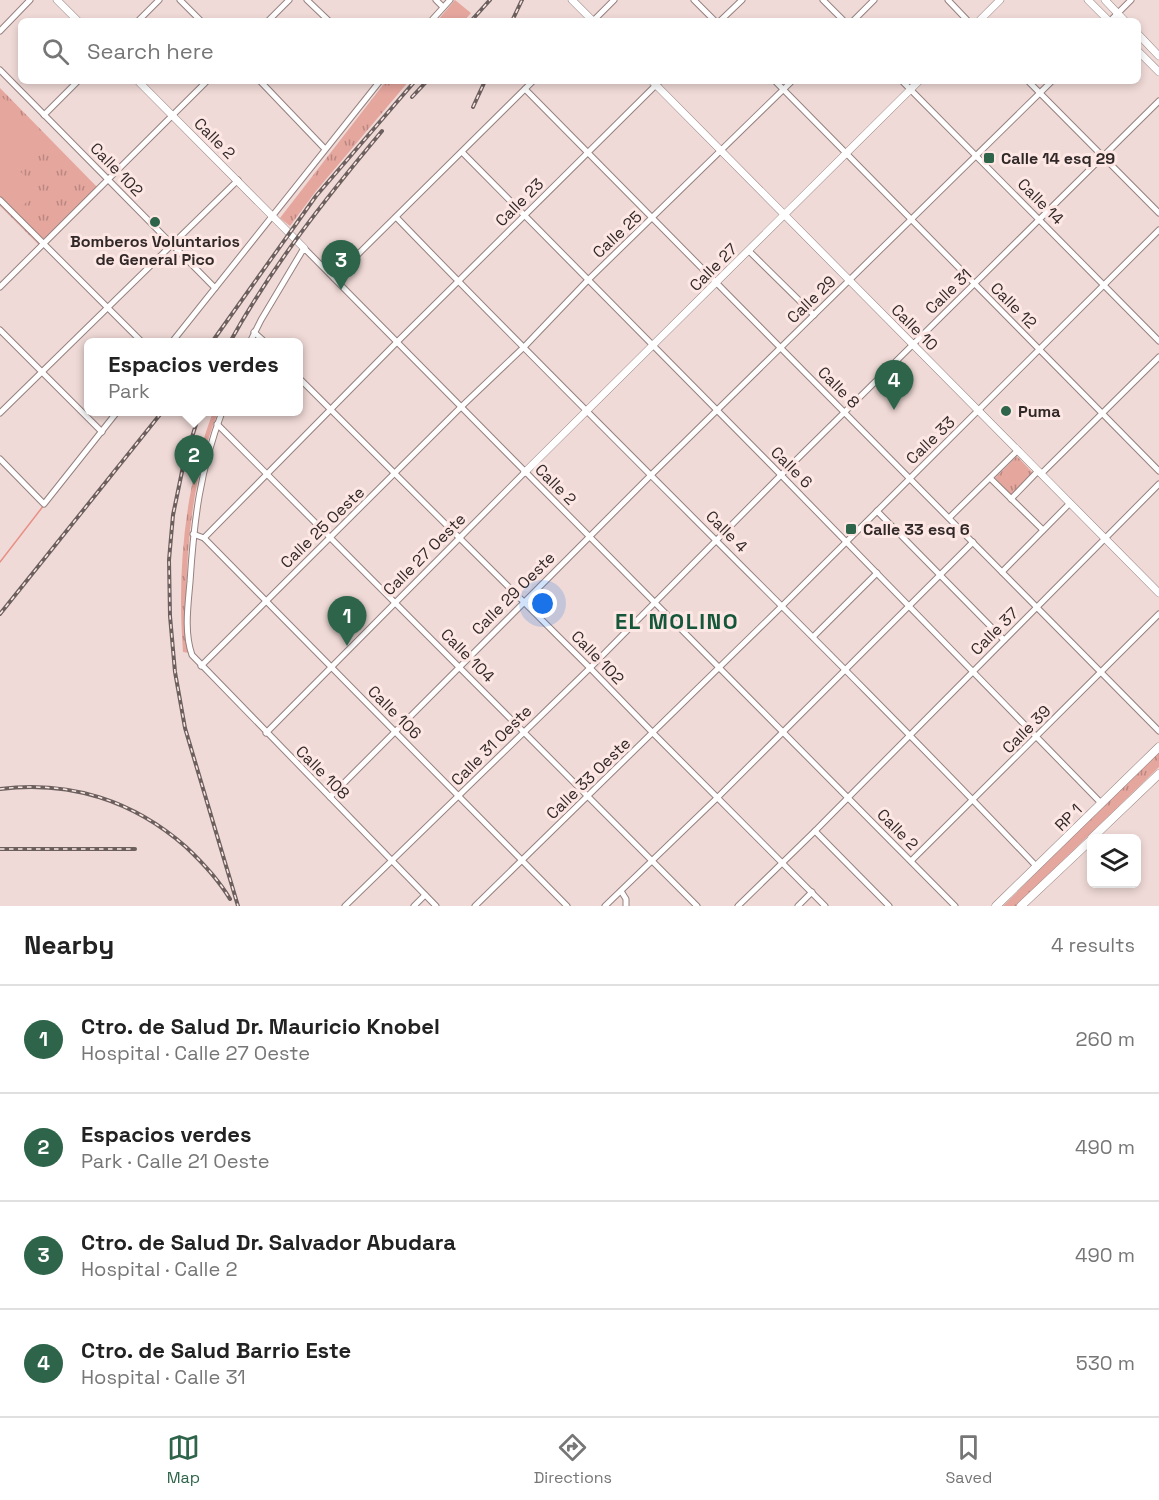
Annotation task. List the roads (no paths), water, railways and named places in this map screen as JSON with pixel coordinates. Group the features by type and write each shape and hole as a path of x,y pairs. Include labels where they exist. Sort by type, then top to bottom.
{"main road":[{"name":"RP 1","path":"996,906 1159,747"},
{"name":"RP 1","path":"1097,834 1159,774"},
{"name":"RP 1","path":"1022,906 1087,844"}],"street":[{"path":"0,31 30,0"},
{"path":"57,0 75,18"},
{"path":"141,18 159,0"},
{"path":"180,0 198,18"},
{"path":"271,18 289,0"},
{"path":"307,0 326,18"},
{"path":"436,0 443,8"},
{"path":"434,18 450,0"},
{"path":"572,0 590,18"},
{"path":"596,18 614,0"},
{"path":"694,0 712,18"},
{"path":"723,18 741,0"},
{"path":"823,0 841,18"},
{"path":"856,18 874,0"},
{"path":"948,0 965,18"},
{"path":"982,18 1000,0"},
{"path":"1088,0 1106,18"},
{"path":"1105,0 1122,18"},
{"path":"1112,18 1131,0"},
{"path":"1141,37 1159,56"},
{"path":"1141,54 1159,72"},
{"name":"Calle 102","path":"0,70 215,288"},
{"path":"44,115 75,84"},
{"name":"Calle 2","path":"141,84 955,906"},
{"path":"0,287 204,84"},
{"path":"263,84 325,149"},
{"path":"175,338 379,84"},
{"path":"334,279 530,84"},
{"name":"Calle 23","path":"204,538 266,472 654,84"},
{"name":"Calle 10","path":"658,84 720,150 1159,593"},
{"name":"Calle 12","path":"778,84 1159,471"},
{"name":"Calle 25","path":"461,407 789,84"},
{"name":"Calle 14","path":"905,84 1159,341"},
{"name":"Calle 27","path":"525,472 917,84"},
{"path":"1031,84 1159,213"},
{"name":"Calle 29","path":"590,537 1049,84"},
{"name":"Calle 8","path":"525,89 1159,731"},
{"name":"Calle 31","path":"654,602 1159,101"},
{"name":"Calle 6","path":"462,152 1101,803"},
{"path":"0,413 237,180"},
{"path":"0,200 138,338"},
{"name":"Calle 4","path":"396,217 783,605 1037,867"},
{"name":"Calle 33","path":"719,668 1159,230"},
{"path":"252,338 304,248"},
{"path":"749,251 814,315"},
{"path":"0,330 84,414"},
{"path":"254,332 261,338"},
{"path":"1011,499 1159,357"},
{"name":"Calle 102","path":"303,382 524,601 825,906"},
{"name":"Calle 25 Oeste","path":"201,666 461,407"},
{"path":"86,416 102,432"},
{"path":"0,459 44,504 113,416"},
{"path":"204,538 193,534 195,514 202,478 220,416"},
{"name":"Calle 104","path":"218,424 697,906"},
{"path":"950,518 1018,450"},
{"name":"Calle 27 Oeste","path":"267,733 525,472"},
{"path":"990,478 1043,531"},
{"name":"Calle 37","path":"738,906 1159,483"},
{"path":"1002,572 1070,503"},
{"path":"877,511 1004,640"},
{"name":"Calle 108","path":"193,534 188,622 192,655 436,906"},
{"name":"Calle 29 Oeste","path":"330,797 590,537"},
{"name":"Calle 106","path":"204,538 567,906"},
{"path":"605,906 783,733 973,542"},
{"path":"813,636 877,573"},
{"name":"Calle 31 Oeste","path":"345,906 590,668 654,602"},
{"name":"Calle 39","path":"910,861 1159,614"},
{"name":"Calle 33 Oeste","path":"475,906 719,668"},
{"path":"815,831 889,906"},
{"path":"621,891 624,894 626,906"},
{"path":"798,906 812,892"},
{"path":"414,906 426,895"}],"waterway":[{"path":"0,562 44,505"}],"railway":[{"path":"474,18 490,0"},
{"path":"513,18 522,0"},
{"path":"215,338 316,196 412,84"},
{"path":"412,97 424,84"},
{"path":"473,107 484,84"},
{"path":"232,338 264,286 301,233 382,131"},
{"path":"0,614 159,416"},
{"path":"199,416 184,462 173,515 169,560 170,616 175,672 185,728 238,906"},
{"path":"0,789 26,787 76,791 123,806 145,817 186,847 210,872 230,899"},
{"path":"0,849 135,849"}],"place":[{"name":"Calle 14 esq 29","path":"989,158"},
{"name":"Bomberos Voluntarios de General Pico","path":"155,222"},
{"name":"Ctro. de Salud Dr. Salvador Abudara","path":"341,290"},
{"name":"Ctro. de Salud Barrio Este","path":"894,410"},
{"name":"Puma","path":"1006,411"},
{"name":"Espacios verdes","path":"194,485"},
{"name":"Calle 33 esq 6","path":"851,529"},
{"name":"Ctro. de Salud Dr. Mauricio Knobel","path":"347,646"}],"district":[{"name":"EL MOLINO","path":"677,621"}]}
